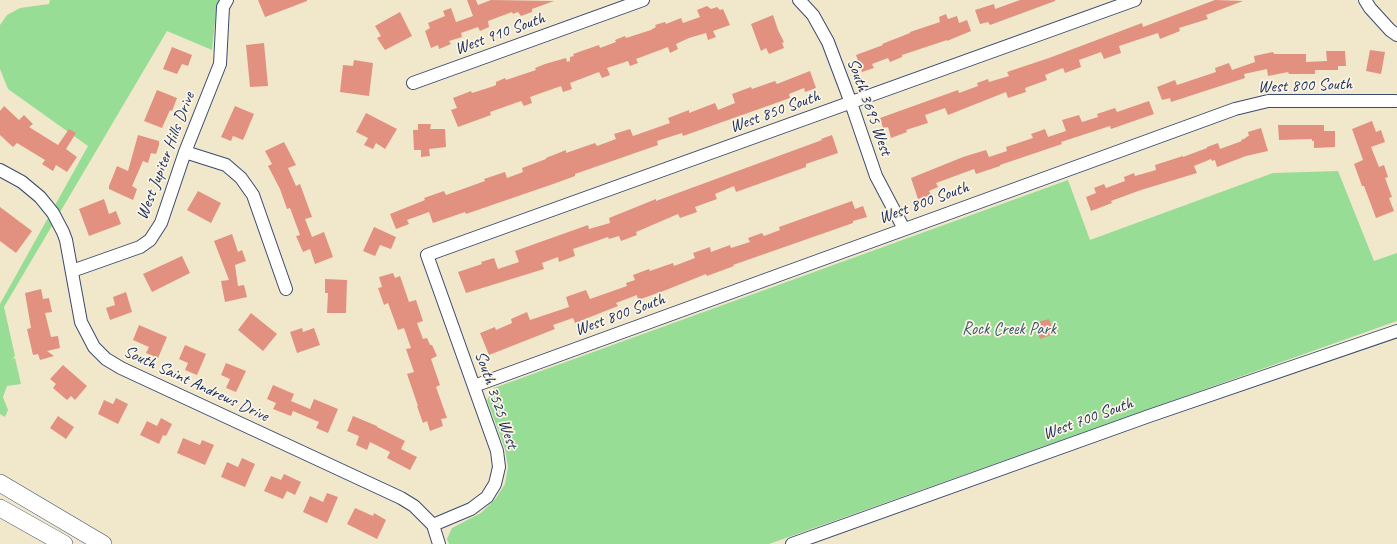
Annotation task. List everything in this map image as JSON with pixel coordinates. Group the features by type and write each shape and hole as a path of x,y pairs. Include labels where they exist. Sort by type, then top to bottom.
{"highway":[{"path":"0,483 103,544"},
{"path":"0,508 64,544"}],"street":[{"name":"West Jupiter Hills Drive","path":"72,271 140,248 150,240 161,223 184,152 220,64 224,7 227,0"},
{"name":"West 910 South","path":"413,83 643,0"},
{"name":"South 3695 West","path":"799,0 813,15 828,42 876,176 904,229"},
{"name":"West 850 South","path":"427,255 1135,0"},
{"path":"1365,0 1370,8 1390,30 1397,35"},
{"name":"West 800 South","path":"474,386 1235,109 1268,102 1396,101"},
{"path":"184,152 226,165 241,178 253,195 286,289"},
{"name":"South Saint Andrews Drive","path":"0,170 22,182 40,197 53,213 63,232 81,322 94,348 106,359 121,368 400,498 414,506 433,525 440,544"},
{"name":"South 3525 West","path":"427,255 498,451 499,467 496,484 486,497 471,509 433,525"},
{"name":"West 700 South","path":"792,544 1149,416 1397,331"}],"green space":[{"path":"50,0 219,0 216,12 212,50 167,31 4,307 15,356 12,359 15,358 21,384 7,386 3,397 8,410 5,417 0,414 0,304 88,146 8,89 0,69 0,25 7,15 20,8 49,4"},
{"name":"Rock Creek Park","path":"1338,171 1374,261 1397,253 1397,321 769,544 449,544 447,539 452,528 481,513 496,498 505,484 508,467 505,449 487,400 494,388 1068,180 1090,240 1273,173"}],"building":[{"path":"258,0 307,0 307,1 265,17"},
{"path":"467,0 476,0 478,5 491,0 554,1 532,9 532,12 521,16 518,12 513,14 512,12 488,21 489,27 480,31 478,27 461,33 462,37 449,41 451,44 439,49 438,45 431,48 425,31 430,28 428,23 445,16 443,11 451,8 456,22 473,16"},
{"path":"1020,0 1055,1 990,25 988,22 980,24 975,10 994,4 995,9"},
{"path":"1215,0 1243,1 1206,15 1208,19 1179,28 1180,31 1160,39 1158,33 1119,46 1121,53 1104,59 1101,52 1079,60 1081,67 1065,73 1063,68 1045,75 1047,80 1025,88 1026,92 1008,98 1006,92 948,115 945,108 925,115 928,123 906,130 907,132 891,138 888,127 883,128 880,118 958,90 959,93 978,86 977,83 988,79 989,82 1009,76 1007,72 1142,23 1143,27"},
{"path":"707,6 711,9 717,7 720,10 723,9 730,25 713,31 716,37 708,40 706,33 689,38 676,44 678,49 670,53 668,47 636,59 638,63 630,66 628,61 607,68 610,75 602,78 599,72 570,83 572,89 563,92 561,86 530,97 532,103 524,106 521,101 490,112 491,115 458,127 451,110 457,108 453,98 471,91 472,93 491,87 496,85 496,82 505,78 506,80 536,70 535,68 545,64 566,58 567,62 570,61 570,57 574,56 573,54 599,45 600,48 616,42 615,40 625,36 626,38 651,30 656,27 655,25 665,22 666,24 681,18 683,23 700,17 697,10"},
{"path":"400,12 412,36 385,50 377,38 381,36 375,26"},
{"path":"946,14 948,19 957,16 959,23 967,20 971,31 947,41 902,55 902,57 890,62 888,58 872,64 874,68 862,72 856,55 883,45 882,44 910,32 940,22 939,17"},
{"path":"773,15 784,42 782,43 784,48 769,54 766,48 761,51 751,24"},
{"path":"264,43 268,86 250,87 246,45"},
{"path":"172,47 192,55 188,66 182,64 177,74 163,69"},
{"path":"1370,50 1385,52 1381,74 1366,71"},
{"path":"1326,51 1345,51 1346,66 1338,66 1338,70 1315,70 1315,74 1289,74 1288,72 1268,76 1267,69 1244,74 1245,78 1171,102 1170,98 1162,100 1157,87 1175,80 1177,85 1216,72 1215,68 1229,63 1232,70 1255,62 1254,56 1273,52 1274,54 1306,54 1306,62 1327,61"},
{"path":"354,60 373,63 369,96 340,92 343,65 353,66"},
{"path":"810,71 816,88 805,92 804,88 789,94 790,98 683,136 682,133 657,141 658,145 575,174 575,176 556,183 466,214 465,212 433,223 429,212 407,220 409,224 396,229 390,214 425,200 424,198 444,191 446,195 505,172 507,178 523,172 522,168 566,150 566,153 595,143 597,146 616,139 614,134 630,129 633,136 670,123 668,118 689,110 689,113 715,103 718,110 735,103 732,94 751,87 752,89 775,81 777,84"},
{"path":"157,90 177,98 172,111 170,110 162,128 144,121"},
{"path":"1149,101 1154,114 1111,129 1110,126 1061,142 1062,144 976,174 974,169 936,183 938,187 929,191 931,195 918,199 911,178 963,157 986,150 989,157 1007,151 1006,147 1033,138 1031,134 1045,129 1048,137 1066,131 1062,120 1079,115 1082,122 1098,117 1097,114 1115,108 1117,112"},
{"path":"4,106 19,120 24,115 33,124 29,127 58,145 69,129 76,133 66,149 77,157 67,172 56,165 53,171 42,164 45,160 17,143 13,147 0,135 0,111"},
{"path":"235,106 254,114 243,140 233,136 231,141 221,137"},
{"path":"366,113 397,129 385,149 376,143 373,149 364,145 368,138 356,132"},
{"path":"1372,121 1376,132 1381,130 1385,142 1371,147 1379,167 1384,165 1388,177 1385,178 1392,197 1389,198 1394,211 1376,218 1354,164 1363,160 1352,129"},
{"path":"418,124 431,124 430,129 445,129 446,147 429,149 430,156 421,157 421,150 414,150 413,130 418,130"},
{"path":"1278,125 1324,125 1324,131 1335,131 1335,147 1314,148 1314,141 1312,141 1312,139 1279,140"},
{"path":"1261,128 1268,151 1246,156 1217,167 1215,160 1212,161 1211,159 1194,166 1197,173 1141,190 1111,201 1112,203 1091,211 1086,197 1096,193 1094,188 1104,184 1106,188 1125,181 1124,177 1134,173 1135,176 1156,170 1155,165 1183,157 1218,143 1220,149 1242,141 1241,140 1249,136 1248,132"},
{"path":"138,135 159,141 159,145 156,154 151,153 148,163 143,161 132,186 137,189 133,200 109,189 109,186 117,166 128,171"},
{"path":"832,135 838,153 806,164 806,167 736,192 734,186 715,194 717,199 695,207 697,212 680,218 678,214 636,232 637,235 621,241 619,236 609,239 608,237 573,249 575,256 559,262 558,257 542,263 544,269 466,293 458,272 482,264 481,262 494,258 498,269 519,262 515,251 588,225 589,229 610,223 609,218 656,199 656,201"},
{"path":"284,142 296,165 288,168 296,186 300,184 312,217 305,219 312,237 324,232 333,257 315,264 310,249 303,252 296,236 300,235 290,208 287,209 280,189 268,166 272,164 265,151"},
{"path":"198,191 221,203 211,223 187,210"},
{"path":"104,199 109,214 116,211 121,224 89,236 79,209"},
{"path":"852,201 855,209 863,206 867,217 733,265 734,266 707,276 706,274 638,300 637,295 616,303 618,306 575,323 573,318 553,325 555,329 489,355 480,333 495,327 496,330 512,323 511,319 527,312 530,320 569,307 566,297 586,290 590,299 627,286 626,283 635,280 633,275 649,269 650,271 673,263 674,266 695,258 693,253 710,247 711,252 730,245 731,248 750,242 748,238 762,233 764,236 780,230 779,227"},
{"path":"0,207 32,231 16,253 0,241"},
{"path":"374,227 396,237 391,249 380,245 375,256 363,251"},
{"path":"232,234 238,252 242,250 246,261 235,265 238,286 244,285 247,297 225,302 221,281 229,280 214,241"},
{"path":"182,256 190,273 152,292 143,274"},
{"path":"393,273 395,278 400,276 409,302 416,300 423,321 417,323 423,339 427,338 437,356 431,359 440,385 436,387 447,418 441,419 443,426 430,431 427,421 423,423 407,374 414,372 406,349 411,348 404,328 398,330 388,303 384,305 378,288 382,287 379,277"},
{"path":"325,279 347,280 346,313 327,313 328,293 325,293"},
{"path":"41,289 43,299 49,298 52,312 45,313 51,337 58,336 60,348 47,351 54,356 40,360 38,354 33,355 27,329 31,328 25,293"},
{"path":"126,292 132,312 110,320 106,308 115,305 113,297"},
{"path":"251,313 277,334 263,351 238,330"},
{"path":"1049,319 1054,334 1040,339 1034,323"},
{"path":"139,325 167,337 158,358 146,353 149,347 133,340"},
{"path":"302,328 303,332 314,328 320,345 297,353 290,332"},
{"path":"185,345 206,354 197,375 185,370 188,363 179,359"},
{"path":"226,363 246,371 236,392 226,388 230,379 221,375"},
{"path":"63,365 87,386 75,400 71,396 67,400 53,388 56,384 50,379"},
{"path":"273,385 294,394 291,401 310,409 314,399 338,409 328,433 316,428 319,422 293,411 291,416 273,409 276,403 267,399"},
{"path":"116,398 128,404 118,424 98,414 104,400 113,404"},
{"path":"58,416 74,427 66,439 50,428"},
{"path":"353,416 377,426 405,441 401,449 417,457 410,470 387,458 390,452 370,442 367,450 356,445 359,436 347,431"},
{"path":"161,418 172,424 166,436 163,435 159,444 140,435 147,421 157,426"},
{"path":"183,438 200,445 202,440 214,445 205,465 177,453"},
{"path":"242,458 255,464 245,487 221,477 227,462 238,467"},
{"path":"284,474 301,482 295,495 287,491 283,499 264,491 271,476 281,480"},
{"path":"327,493 338,497 327,523 303,512 310,496 323,502"},
{"path":"355,508 373,516 374,513 386,520 377,539 347,524"}]}
